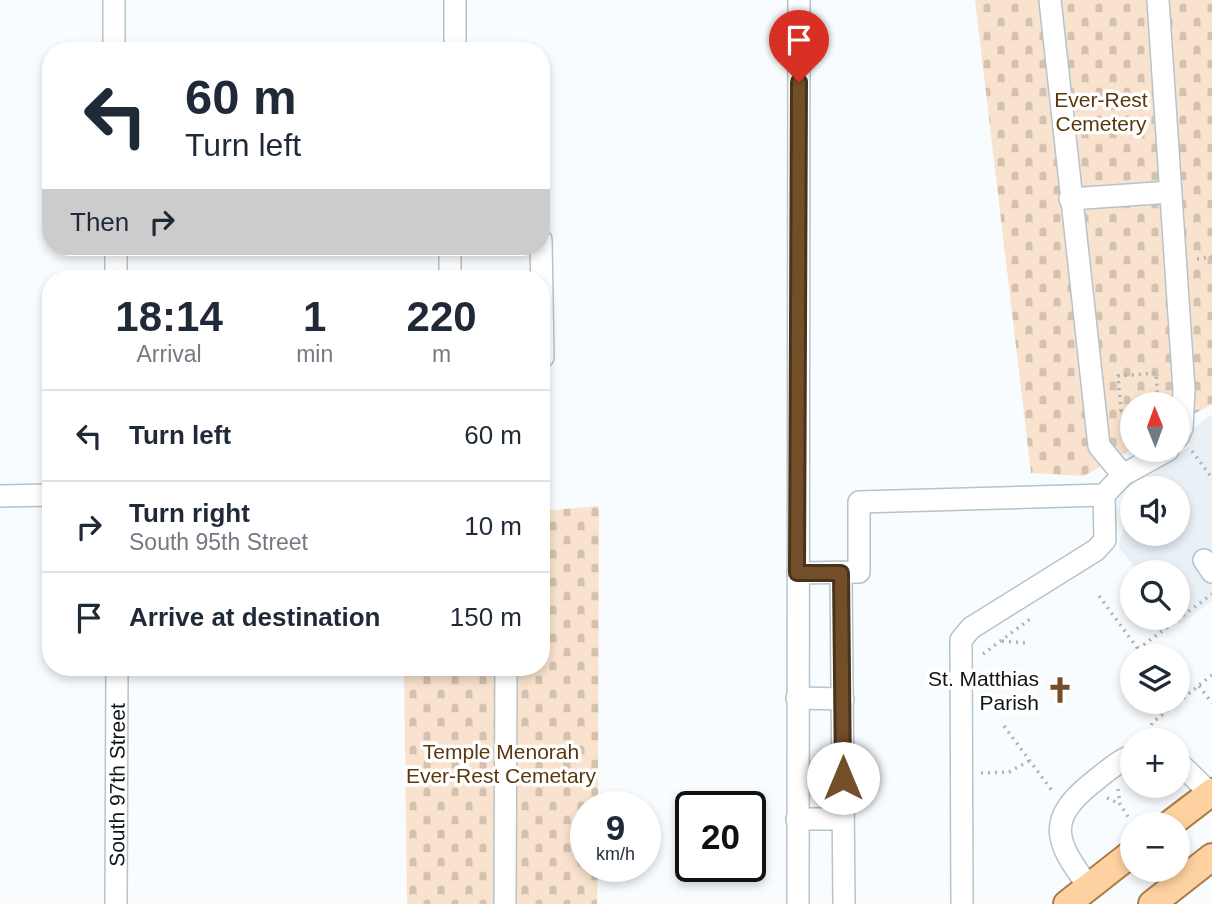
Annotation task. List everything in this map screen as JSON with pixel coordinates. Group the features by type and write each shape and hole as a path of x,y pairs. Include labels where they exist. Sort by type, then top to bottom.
{"main road":[{"path":"1185,812 1211,792"},
{"path":"1152,904 1212,857"},
{"path":"1067,904 1120,862"}],"street":[{"path":"114,0 114,42"},
{"path":"455,0 455,42"},
{"path":"798,904 799,0"},
{"path":"1050,0 1099,446 1123,475"},
{"path":"1158,0 1184,392"},
{"path":"1070,199 1171,192"},
{"path":"962,904 961,640 971,628 1096,550 1105,540 1104,495 1123,475 1147,462"},
{"path":"0,496 42,495"},
{"path":"797,573 859,572 859,502 1104,495"},
{"path":"841,573 844,904"},
{"name":"South 97th Street","path":"116,904 117,676"},
{"path":"505,904 506,676"},
{"path":"797,698 842,699"},
{"path":"1089,887 1064,853 1060,835 1062,818 1073,798 1120,761"},
{"path":"1190,771 1211,792"},
{"path":"797,819 843,819"}],"path":[{"path":"1120,399 1118,376 1156,373 1157,392"},
{"path":"1190,457 1212,478"},
{"path":"1098,596 1134,644"},
{"path":"1145,644 1209,596"},
{"path":"975,660 1032,617"},
{"path":"1000,641 1026,643"},
{"path":"1190,692 1212,676"},
{"path":"1199,686 1212,703"},
{"path":"1150,728 1162,714"},
{"path":"1004,726 1059,800"},
{"path":"995,772 1017,769 1030,760"},
{"path":"1120,804 1125,812"}],"shaded area":[{"path":"1212,414 1212,601 1190,618 1190,560 1129,560 1118,546 1120,540 1120,546 1190,546 1190,476 1148,476 1167,462 1190,462 1190,431"}],"green space":[{"name":"Ever-Rest Cemetery","path":"975,0 1212,0 1212,404 1190,416 1190,392 1120,392 1120,456 1084,476 1031,473"},
{"name":"Temple Menorah Ever-Rest Cemetary","path":"599,506 598,791 570,791 570,882 598,882 597,904 407,904 404,676 550,676 550,510"}],"place":[{"name":"St. Matthias Parish","path":"1060,690"}],"route":[{"path":"799,82 797,573 841,573 843,778"}]}
